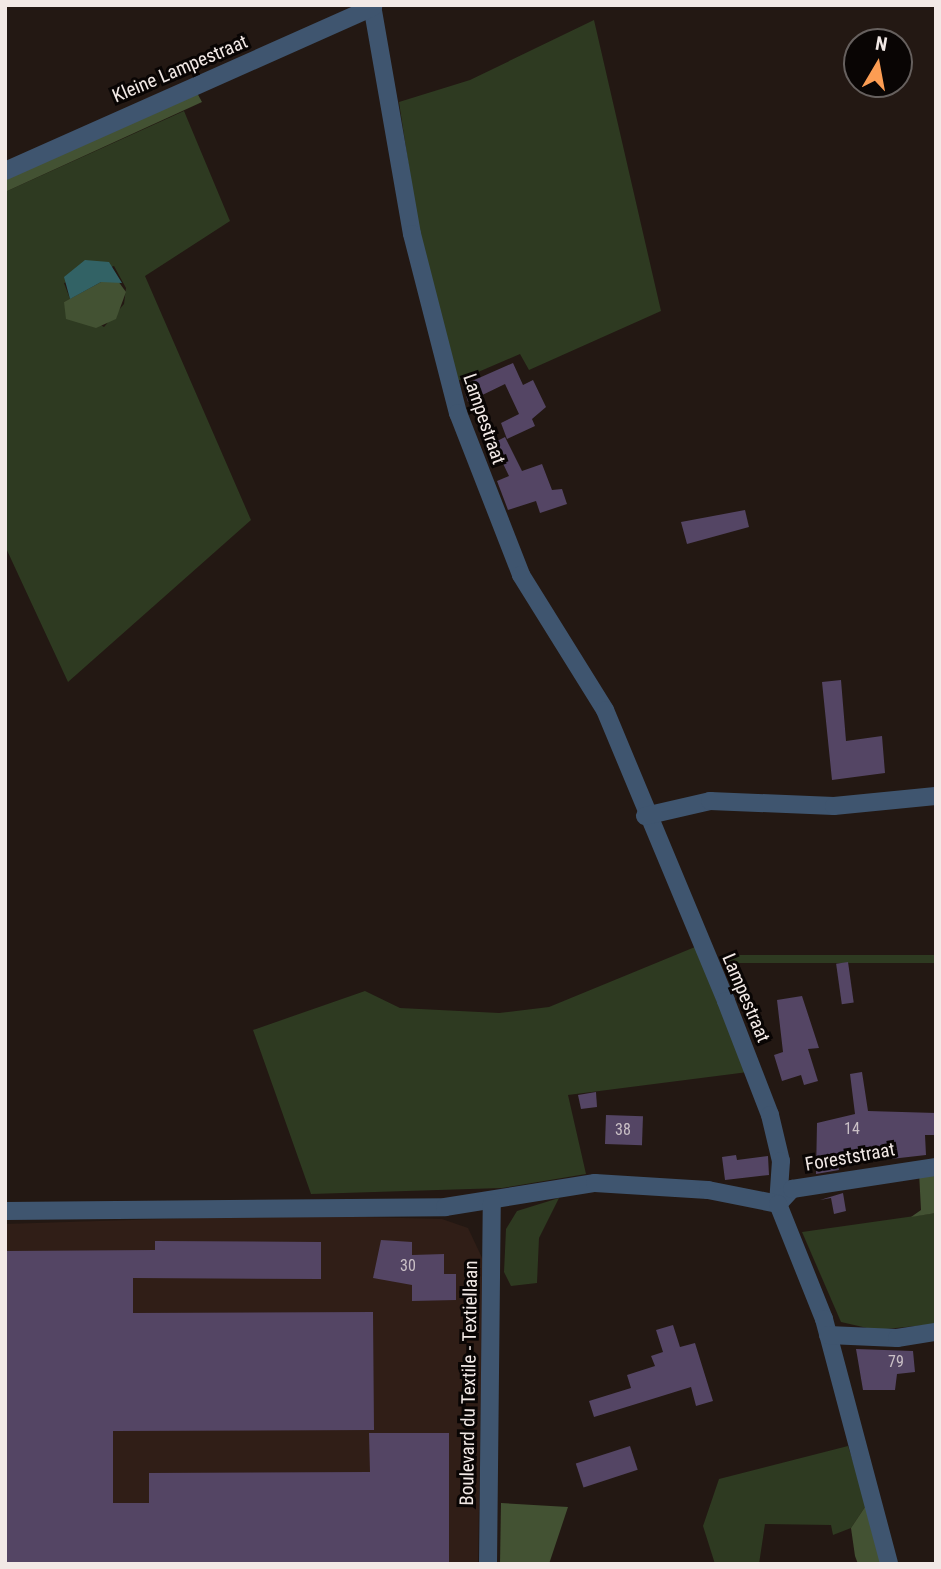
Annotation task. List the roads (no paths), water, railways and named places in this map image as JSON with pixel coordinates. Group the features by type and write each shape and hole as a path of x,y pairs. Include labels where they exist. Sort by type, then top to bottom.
{"street":[{"name":"Kleine Lampestraat","path":"5,171 372,6"},
{"name":"Lampestraat","path":"372,6 414,247 458,413 515,563 605,710 645,816 770,1115 781,1161 778,1204"},
{"path":"645,816 710,801 834,806 936,796"},
{"name":"Foreststraat","path":"778,1204 792,1189 936,1167"},
{"path":"5,1211 492,1203 595,1184 708,1190 778,1204 828,1335 889,1564"},
{"name":"Boulevard du Textile - Textiellaan","path":"488,1564 492,1203"},
{"path":"828,1335 897,1338 936,1332"}],"water":[{"path":"85,260 109,262 122,283 101,282 70,299 64,277"}]}
